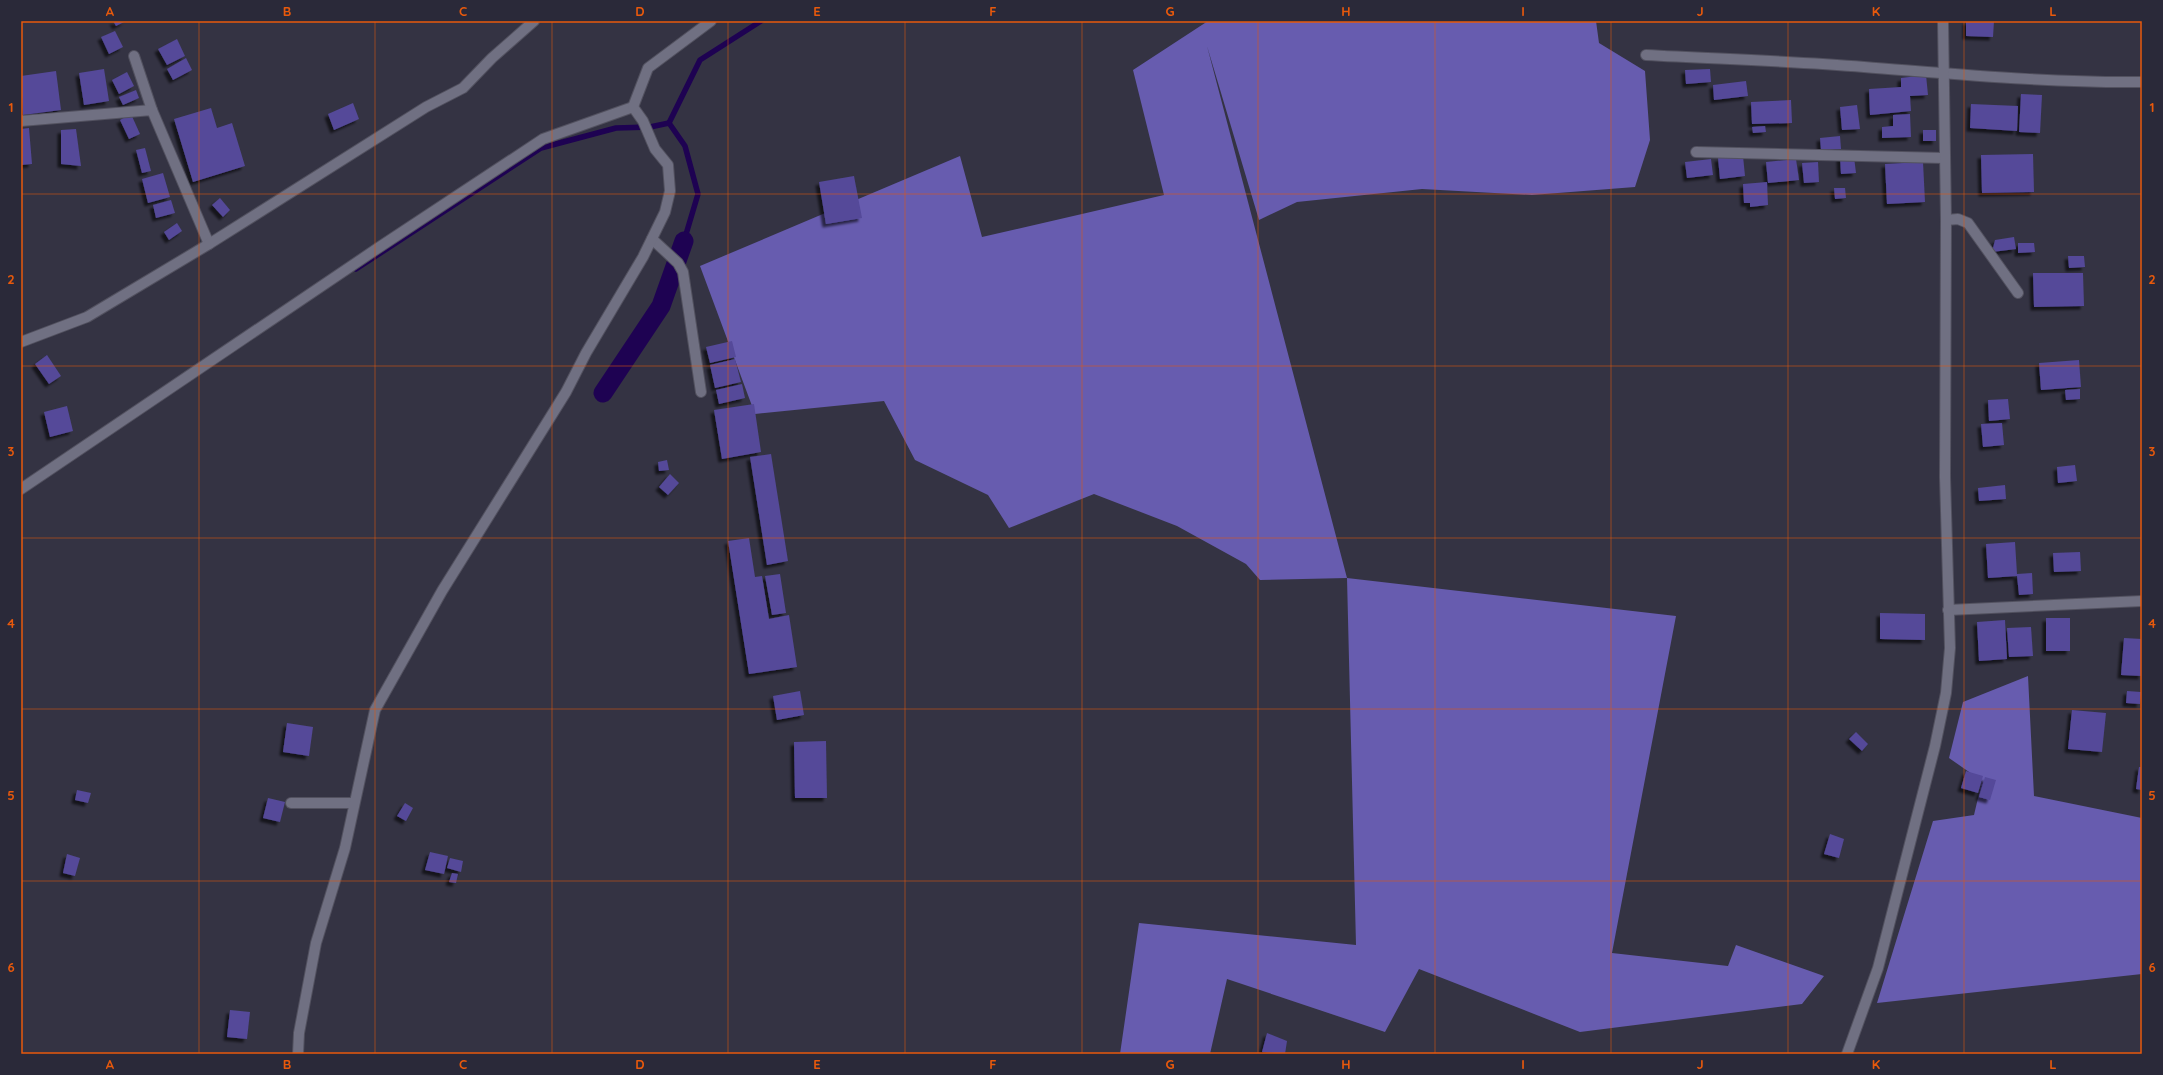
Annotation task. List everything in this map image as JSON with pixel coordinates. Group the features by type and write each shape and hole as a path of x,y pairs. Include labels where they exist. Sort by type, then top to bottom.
{"street":[{"path":"21,342 87,317 209,244 426,108 463,88 492,58 534,21"},
{"path":"21,489 365,256 543,139 633,107 648,68 711,21"},
{"path":"1847,1054 1878,968 1935,746 1946,693 1950,648 1945,477 1946,220 1942,75 1943,21"},
{"path":"1646,55 1863,67 1942,75 2098,82 2142,82"},
{"path":"134,56 152,110 209,244"},
{"path":"298,1054 299,1033 316,942 345,848 375,710 442,591 566,392 586,353 655,241 665,212 670,191 668,165 655,149 643,121 633,107"},
{"path":"21,121 152,110"},
{"path":"1696,152 1944,158"},
{"path":"1946,220 1958,219 1968,224 2018,293"},
{"path":"655,241 678,262 683,272 702,392"},
{"path":"1948,610 2142,601"},
{"path":"291,803 354,803"}],"shaded area":[{"path":"1208,21 1596,21 1599,43 1645,71 1650,140 1635,187 1532,195 1422,189 1297,202 1259,220 1207,46 1347,578 1260,580 1246,564 1177,526 1094,494 1009,528 988,495 915,460 884,401 755,414 700,266 960,156 982,237 1164,195 1133,70"},
{"path":"1347,578 1676,616 1612,953 1728,966 1736,945 1824,976 1802,1004 1580,1032 1419,969 1385,1032 1227,979 1210,1054 1120,1054 1139,923 1356,945"},
{"path":"2028,676 2034,796 2142,818 2142,974 1877,1003 1933,821 1974,815 1982,781 1949,758 1963,702"}],"building":[{"path":"113,21 126,21 116,26"},
{"path":"1966,21 1994,21 1993,37 1966,36"},
{"path":"115,31 123,47 109,54 101,37"},
{"path":"177,39 185,56 167,65 158,49"},
{"path":"186,58 192,70 173,80 167,69"},
{"path":"104,69 109,101 84,105 79,73"},
{"path":"1710,69 1711,82 1686,84 1685,70"},
{"path":"56,71 61,110 23,115 21,76"},
{"path":"127,72 134,86 119,94 112,80"},
{"path":"1926,75 1928,95 1910,96 1911,111 1870,115 1869,89 1901,87 1901,78"},
{"path":"1746,81 1748,96 1714,100 1713,85"},
{"path":"136,90 139,98 123,105 119,97"},
{"path":"2021,94 2042,95 2040,133 2019,132"},
{"path":"1791,100 1792,123 1752,124 1751,102"},
{"path":"353,103 359,119 334,130 328,114"},
{"path":"1971,104 2018,106 2017,131 1970,128"},
{"path":"1857,105 1860,129 1842,130 1840,107"},
{"path":"211,108 217,128 232,123 245,166 193,182 174,119"},
{"path":"131,114 140,134 129,139 120,120"},
{"path":"1910,114 1911,137 1882,138 1882,127 1893,126 1893,115"},
{"path":"1765,126 1766,132 1753,133 1752,127"},
{"path":"29,128 32,164 21,165 21,129"},
{"path":"76,129 81,166 61,164 61,130"},
{"path":"1923,130 1936,130 1936,141 1923,141"},
{"path":"1840,136 1841,149 1821,150 1820,138"},
{"path":"145,148 151,171 142,173 136,150"},
{"path":"2033,154 2034,192 1982,193 1981,155"},
{"path":"1743,156 1745,176 1720,179 1718,158"},
{"path":"1840,157 1854,157 1856,173 1841,174"},
{"path":"1711,159 1713,175 1687,178 1685,162"},
{"path":"1796,159 1799,180 1768,183 1766,162"},
{"path":"1818,162 1819,182 1804,183 1802,163"},
{"path":"1923,162 1925,202 1887,204 1885,164"},
{"path":"163,173 170,197 148,203 142,179"},
{"path":"854,176 862,218 826,224 819,182"},
{"path":"1767,182 1768,205 1750,207 1750,203 1744,203 1743,184"},
{"path":"1834,188 1845,188 1846,198 1835,199"},
{"path":"220,198 230,210 223,217 212,205"},
{"path":"171,200 175,213 156,218 153,205"},
{"path":"177,223 182,231 169,240 164,232"},
{"path":"2014,237 2016,249 1992,252 1995,240"},
{"path":"2018,243 2034,243 2035,252 2018,253"},
{"path":"2068,256 2084,256 2085,267 2069,268"},
{"path":"2033,273 2083,273 2084,306 2034,307"},
{"path":"732,341 736,357 710,363 706,347"},
{"path":"47,355 61,376 49,384 35,364"},
{"path":"735,359 741,382 715,388 710,365"},
{"path":"2079,360 2081,387 2041,390 2039,363"},
{"path":"742,384 745,398 719,404 716,390"},
{"path":"2080,389 2080,399 2066,400 2065,390"},
{"path":"2008,399 2010,419 1989,421 1988,400"},
{"path":"754,404 761,452 722,459 714,410"},
{"path":"67,406 73,431 50,437 44,412"},
{"path":"2002,423 2004,445 1983,447 1981,424"},
{"path":"771,454 788,561 767,565 750,457"},
{"path":"667,460 669,470 659,471 658,462"},
{"path":"2075,465 2077,481 2058,483 2057,467"},
{"path":"670,474 679,483 668,495 659,487"},
{"path":"2005,485 2006,499 1979,501 1978,488"},
{"path":"749,538 755,577 762,576 769,619 789,615 797,667 749,674 728,541"},
{"path":"2015,542 2017,574 2032,573 2033,594 2019,595 2017,576 1988,578 1986,544"},
{"path":"2080,552 2081,571 2054,572 2053,553"},
{"path":"780,574 786,613 772,615 765,576"},
{"path":"1880,613 1925,614 1925,640 1880,639"},
{"path":"2046,618 2070,618 2070,651 2046,651"},
{"path":"2005,620 2007,659 1979,661 1977,622"},
{"path":"2031,627 2033,656 2009,657 2007,628"},
{"path":"2124,638 2142,639 2142,676 2121,675"},
{"path":"800,691 804,715 777,720 773,696"},
{"path":"2127,691 2141,692 2140,704 2126,703"},
{"path":"2072,710 2106,713 2102,752 2068,749"},
{"path":"287,723 313,727 309,756 283,752"},
{"path":"1856,732 1868,744 1862,751 1849,739"},
{"path":"826,741 827,798 795,798 794,742"},
{"path":"2139,767 2142,767 2142,790 2136,789"},
{"path":"1966,771 1983,776 1978,793 1961,788"},
{"path":"1985,777 1996,780 1990,800 1979,797"},
{"path":"77,790 91,793 88,803 75,800"},
{"path":"268,798 285,802 280,822 263,818"},
{"path":"405,803 413,808 406,821 397,816"},
{"path":"1830,834 1844,839 1839,858 1824,854"},
{"path":"430,852 448,856 444,874 425,870"},
{"path":"67,854 80,858 75,876 63,873"},
{"path":"450,858 463,861 461,872 447,868"},
{"path":"452,873 458,874 456,883 449,882"},
{"path":"230,1010 250,1012 247,1039 227,1037"},
{"path":"1267,1033 1287,1041 1285,1054 1262,1052"}],"waterway":[{"path":"684,241 698,194 685,146 669,123 700,60 761,21"},
{"path":"356,269 541,148 616,128 650,127 669,123"},
{"path":"603,393 661,306 684,241"}]}
